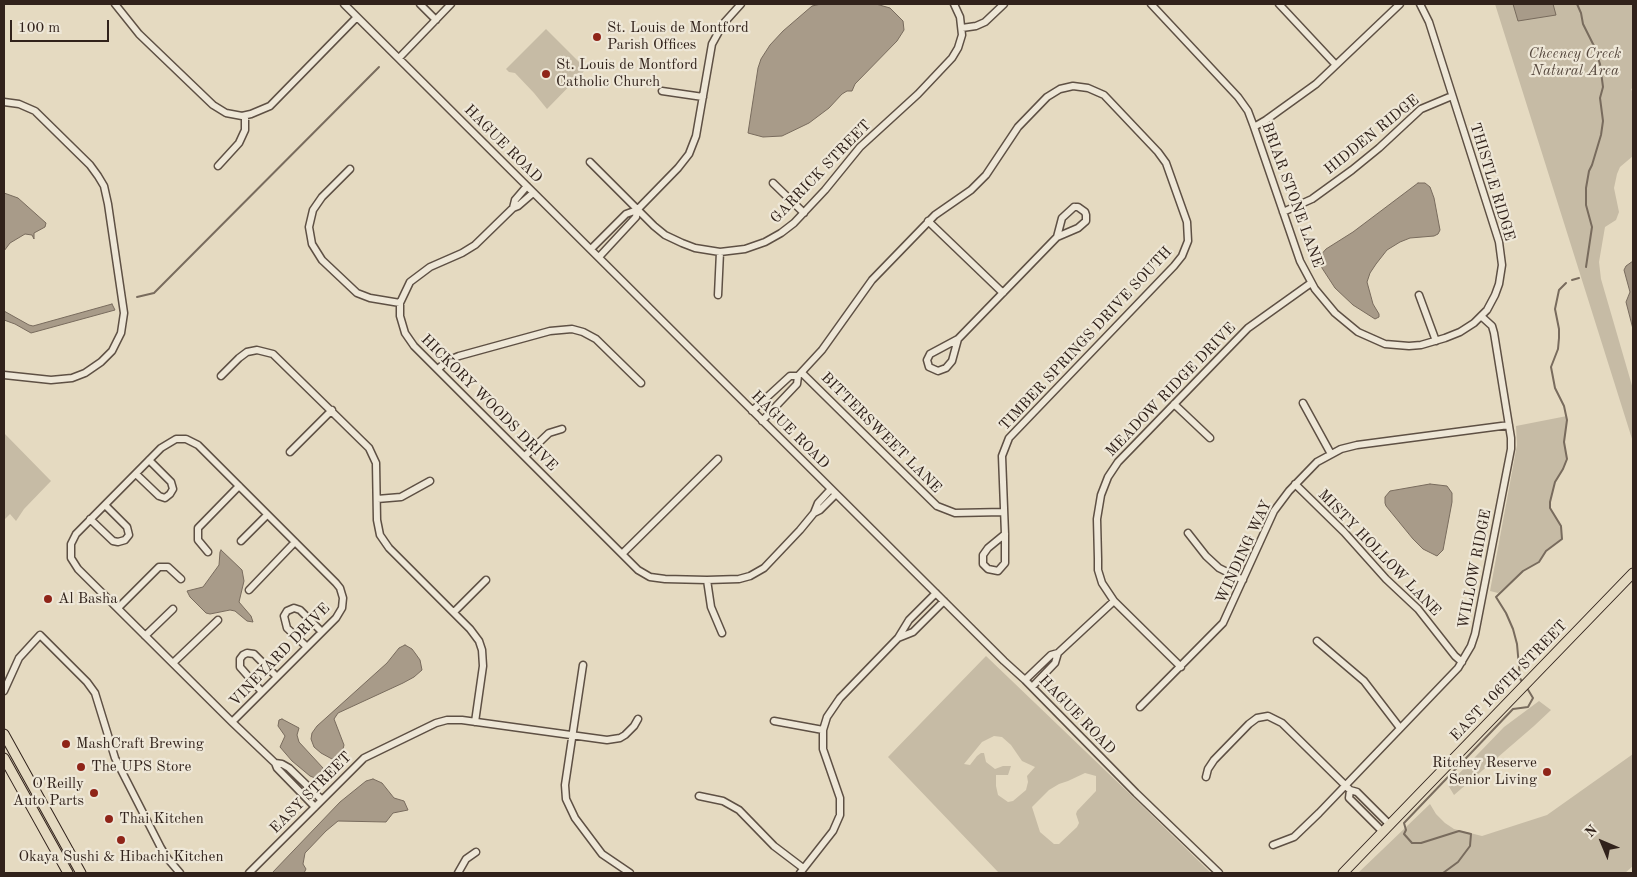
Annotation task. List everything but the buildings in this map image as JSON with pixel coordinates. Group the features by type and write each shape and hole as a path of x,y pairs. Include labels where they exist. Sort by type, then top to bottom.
{"main road":[{"name":"EAST 106TH STREET","path":"1343,873 1633,573"},
{"path":"4,734 74,872"},
{"path":"4,758 74,872"}],"street":[{"path":"114,4 139,34 213,105 226,113 245,116 270,106 358,17"},
{"name":"HAGUE ROAD","path":"344,4 533,193 591,248 830,489 1219,873"},
{"path":"420,4 436,20"},
{"path":"399,58 451,4"},
{"path":"591,248 626,214 637,210 686,158 696,136 714,39 723,24 741,4"},
{"path":"954,4 959,13 962,28 976,26 985,22 1004,4"},
{"name":"BRIAR STONE LANE","path":"1151,4 1238,97 1248,111 1300,261 1311,283 1340,318 1368,338 1386,344 1397,346 1421,345 1436,341"},
{"path":"1279,4 1336,64"},
{"path":"1254,126 1266,120 1305,92 1400,4"},
{"name":"THISTLE RIDGE","path":"1420,4 1429,22 1499,242 1501,254 1499,284 1490,306 1481,316 1460,332 1436,341"},
{"name":"GARRICK STREET","path":"590,162 658,230 673,239 695,248 720,252 745,249 769,240 787,229 804,212 860,147 918,94 952,58 961,42 962,28"},
{"name":"TIMBER SPRINGS DRIVE SOUTH","path":"928,222 941,210 971,190 986,175 1018,127 1047,97 1066,87 1082,86 1104,95 1158,152 1169,168 1187,222 1188,241 1180,260 1009,438 1002,456 1005,534 1005,563 998,571 991,571 983,564 983,555 988,548 1005,534"},
{"path":"662,91 703,97"},
{"name":"HIDDEN RIDGE","path":"1283,212 1312,199 1352,170 1421,109 1452,96"},
{"path":"4,102 19,104 35,111 90,165 104,186 124,313 121,333 114,346 101,362 87,372 72,378 51,380 4,375"},
{"path":"218,166 239,144 244,130 245,116"},
{"path":"350,169 322,197 313,210 310,227 312,244 322,260 357,293 370,298 400,304 406,288 413,279 430,267 462,254 475,246 512,208 515,200 527,186"},
{"path":"774,183 804,212"},
{"path":"512,208 518,206 533,193"},
{"path":"958,340 952,361 946,368 934,371 929,367 927,360 930,354 958,340 1057,237 1081,226 1087,218 1085,212 1078,207 1074,207 1066,213 1060,223 1057,237"},
{"path":"599,257 636,218 637,210"},
{"path":"762,421 798,384 800,374 822,350 867,285 928,222 1003,293"},
{"path":"718,294 720,252"},
{"name":"MEADOW RIDGE DRIVE","path":"1181,667 1114,600 1104,587 1098,570 1097,519 1101,495 1108,476 1118,462 1256,320 1311,283"},
{"path":"1419,295 1436,341"},
{"name":"HICKORY WOODS DRIVE","path":"400,304 401,323 405,334 414,346 638,570 654,578 707,580 738,579 754,574 764,568 814,513"},
{"name":"WILLOW RIDGE","path":"1273,845 1294,837 1348,788 1400,728 1462,662 1475,634 1511,449 1511,438 1494,333 1492,326 1481,316"},
{"path":"438,369 447,361 459,356 555,330 566,329 583,332 596,338 641,383"},
{"path":"221,376 247,352 257,350 279,357 363,441 374,457 376,465 377,524 384,542 454,612 479,641 484,657 475,722"},
{"path":"752,411 790,376 800,374"},
{"name":"BITTERSWEET LANE","path":"800,374 937,506 955,513 1004,512"},
{"path":"1303,403 1331,454"},
{"path":"1174,404 1210,438"},
{"path":"290,452 332,410"},
{"name":"WINDING WAY","path":"1140,707 1223,623 1274,511 1295,484 1313,466 1341,449 1357,445 1509,425"},
{"path":"525,456 549,433 562,429"},
{"name":"VINEYARD DRIVE","path":"149,460 167,444 179,439 189,440 198,445 336,583 342,594 344,602 341,611 232,722"},
{"path":"622,554 718,459"},
{"path":"136,474 159,496 165,498 173,489 171,482 149,460 74,537 70,547 71,558 78,569 275,763 277,768 315,807"},
{"path":"377,499 401,497 430,481"},
{"name":"MISTY HOLLOW LANE","path":"1295,484 1348,536 1382,575 1418,609 1455,656 1462,662"},
{"path":"208,552 198,540 198,528 239,486"},
{"path":"814,513 818,503 830,489"},
{"path":"814,513 820,510 836,494"},
{"path":"90,519 113,541 125,540 129,534 127,528 105,505"},
{"path":"241,541 267,515"},
{"path":"1188,533 1206,556 1219,568 1243,580"},
{"path":"249,590 295,542"},
{"path":"118,608 159,567 168,567 182,579"},
{"path":"454,612 486,580"},
{"path":"707,580 711,607 722,633"},
{"path":"698,796 722,801 739,810 774,846 802,871 833,831 841,810 840,798 824,755 823,730 830,711 840,698 898,638 908,620 936,593"},
{"path":"1025,680 1051,655 1058,653 1114,600"},
{"path":"898,638 913,632 944,602"},
{"path":"306,647 287,628 284,616 287,611 294,608 300,610 322,632"},
{"path":"146,636 172,609"},
{"path":"173,663 218,620"},
{"path":"4,691 22,654 40,635 87,682 95,693 115,758 161,848 168,860 180,873"},
{"path":"1317,640 1364,681 1400,728"},
{"path":"262,692 240,667 239,662 243,655 247,653 254,654 277,676"},
{"path":"1032,687 1055,663 1058,653"},
{"path":"582,665 565,785 566,798 575,818 602,854 627,873"},
{"path":"1206,777 1208,769 1214,760 1249,724 1257,718 1268,716 1282,723 1348,788 1357,792 1386,828"},
{"name":"EASY STREET","path":"249,873 357,764 373,753 440,722 452,720 475,722 600,740 614,740 631,730 638,719"},
{"path":"774,721 823,730"},
{"path":"275,763 289,768 322,800"},
{"path":"1348,788 1349,798 1386,828"},
{"path":"458,873 466,859 476,852"}],"green space":[{"name":"Cheeney Creek Natural Area","path":"1495,4 1633,4 1633,86 1631,90 1633,91 1633,156 1620,167 1617,174 1614,188 1619,212 1616,220 1605,227 1599,262 1601,279 1633,389 1633,442"},
{"path":"546,29 586,69 547,109 515,73 509,72 506,69"},
{"path":"1567,416 1564,442 1567,459 1555,482 1550,502 1550,508 1561,526 1562,539 1546,551 1539,562 1526,569 1498,593 1490,591 1517,445 1516,426"},
{"path":"4,433 51,481 24,509 16,521 10,514 4,520"},
{"path":"986,656 1211,873 999,873 888,757","holes":["994,736 1002,737 1011,745 1022,761 1035,767 1027,776 1026,790 1013,801 1008,802 998,795 996,786 996,775 1008,775 1011,766 995,769 986,762 984,753 977,756 970,765 964,764 982,742","1085,773 1096,776 1096,791 1077,811 1079,823 1077,827 1059,844 1054,844 1040,832 1032,807 1049,790"]},
{"path":"1539,701 1551,710 1454,795 1448,785 1504,727"},
{"path":"1633,754 1633,866 1625,873 1358,873 1430,804 1436,814 1454,829 1482,836 1547,815"}],"shaded area":[{"path":"821,4 876,4 890,8 903,21 904,30 897,41 855,84 852,91 842,94 829,108 809,123 782,136 763,137 748,133 761,59 770,45 783,31 812,6"},
{"path":"1513,4 1553,4 1556,15 1518,21"},
{"path":"1418,183 1425,183 1430,187 1440,230 1434,236 1410,238 1400,242 1387,250 1376,264 1367,282 1373,304 1379,314 1379,317 1375,319 1353,305 1335,288 1320,265 1319,257 1326,249 1353,232"},
{"path":"4,193 18,198 46,223 45,227 34,233 34,239 32,235 25,234 10,243 4,251"},
{"path":"1633,261 1633,329 1626,302 1630,292 1624,270"},
{"path":"112,304 115,310 31,333 4,320 4,311 33,326"},
{"path":"1430,484 1447,486 1452,493 1443,550 1437,556 1423,549 1413,539 1385,503 1385,497 1390,491"},
{"path":"221,550 242,570 244,581 239,602 251,616 253,622 247,621 235,611 230,610 206,613 190,597 187,591 203,587 219,565"},
{"path":"405,645 412,649 420,660 422,670 403,683 338,713 334,719 344,745 342,753 332,759 321,753 314,747 311,739 312,733 317,726 387,663 399,648"},
{"path":"282,719 299,728 297,735 299,742 325,772 320,776 315,778 310,776 292,761 280,747 285,736 278,726 279,720"},
{"path":"373,779 382,783 394,798 404,801 408,810 393,813 386,822 338,821 305,853 303,864 306,869 304,873 272,873 340,802 366,781"}],"waterway":[{"path":"1577,4 1583,24 1594,46 1600,64 1603,87 1600,98 1603,121 1601,135 1589,171 1586,188 1586,205 1592,227 1586,267"},
{"path":"137,297 154,293 379,67"},
{"path":"1572,280 1579,278"},
{"path":"1522,682 1513,629 1496,597 1523,571 1539,562 1546,551 1562,539 1561,526 1550,508 1550,502 1555,482 1567,459 1564,442 1567,420 1564,406 1555,388 1551,367 1558,349 1559,338 1555,309 1559,290 1566,283"},
{"path":"1443,873 1458,862 1470,846 1471,834 1459,831 1421,843 1412,843 1404,834 1406,830 1404,823 1513,709 1528,707 1533,698 1527,688"}],"place":[{"name":"St. Louis de Montford Parish Offices","path":"597,37"},
{"name":"St. Louis de Montford Catholic Church","path":"546,74"},
{"name":"Al Basha","path":"48,599"},
{"name":"MashCraft Brewing","path":"66,744"},
{"name":"The UPS Store","path":"81,767"},
{"name":"Ritchey Reserve Senior Living","path":"1547,772"},
{"name":"O'Reilly Auto Parts","path":"94,793"},
{"name":"Thai Kitchen","path":"109,819"},
{"name":"Okaya Sushi & Hibachi Kitchen","path":"121,840"}]}
